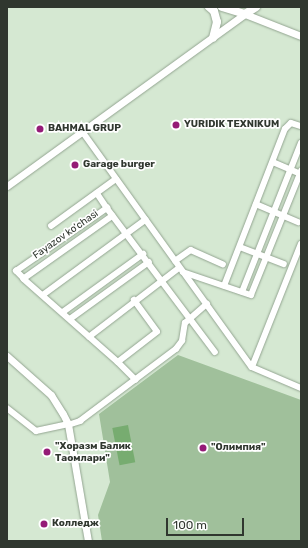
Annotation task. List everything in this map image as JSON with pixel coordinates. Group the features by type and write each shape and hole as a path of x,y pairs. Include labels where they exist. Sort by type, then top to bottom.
{"main road":[{"path":"209,7 214,11 216,22 213,38"},
{"path":"222,7 245,14 301,36"},
{"path":"7,186 256,7"},
{"path":"7,356 51,395 68,424 88,541"}],"street":[{"path":"224,286 287,125 291,123 301,126"},
{"path":"83,132 252,367 300,386"},
{"path":"242,292 256,253 301,143"},
{"path":"181,269 251,295 301,173 272,162"},
{"path":"51,226 116,179"},
{"path":"97,193 107,208"},
{"path":"256,204 298,222"},
{"name":"Fayazov ko'chasi","path":"107,208 113,216 24,279 16,271 107,208"},
{"path":"113,216 128,233 214,352"},
{"path":"43,295 145,220"},
{"path":"252,367 301,244"},
{"path":"240,247 284,264"},
{"path":"175,261 191,250 223,264"},
{"path":"62,312 143,254"},
{"path":"70,320 149,262"},
{"path":"88,336 134,300 162,280 181,269"},
{"path":"24,279 118,362 136,380"},
{"path":"118,362 157,332 134,300"},
{"path":"7,408 36,431 80,421 176,349 182,341 186,323 207,304"}],"shaded area":[{"name":"\"Олимпия\"","path":"178,355 301,400 301,541 102,541 98,515 110,482 99,414"},
{"path":"128,425 135,462 120,465 112,428"}],"place":[{"name":"YURIDIK TEXNIKUM","path":"176,125"},
{"name":"BAHMAL GRUP","path":"40,129"},
{"name":"Garage burger","path":"75,165"},
{"name":"\"Олимпия\"","path":"203,448"},
{"name":"\"Хоразм Балик Таомлари\"","path":"47,452"},
{"name":"Колледж","path":"44,524"}]}
